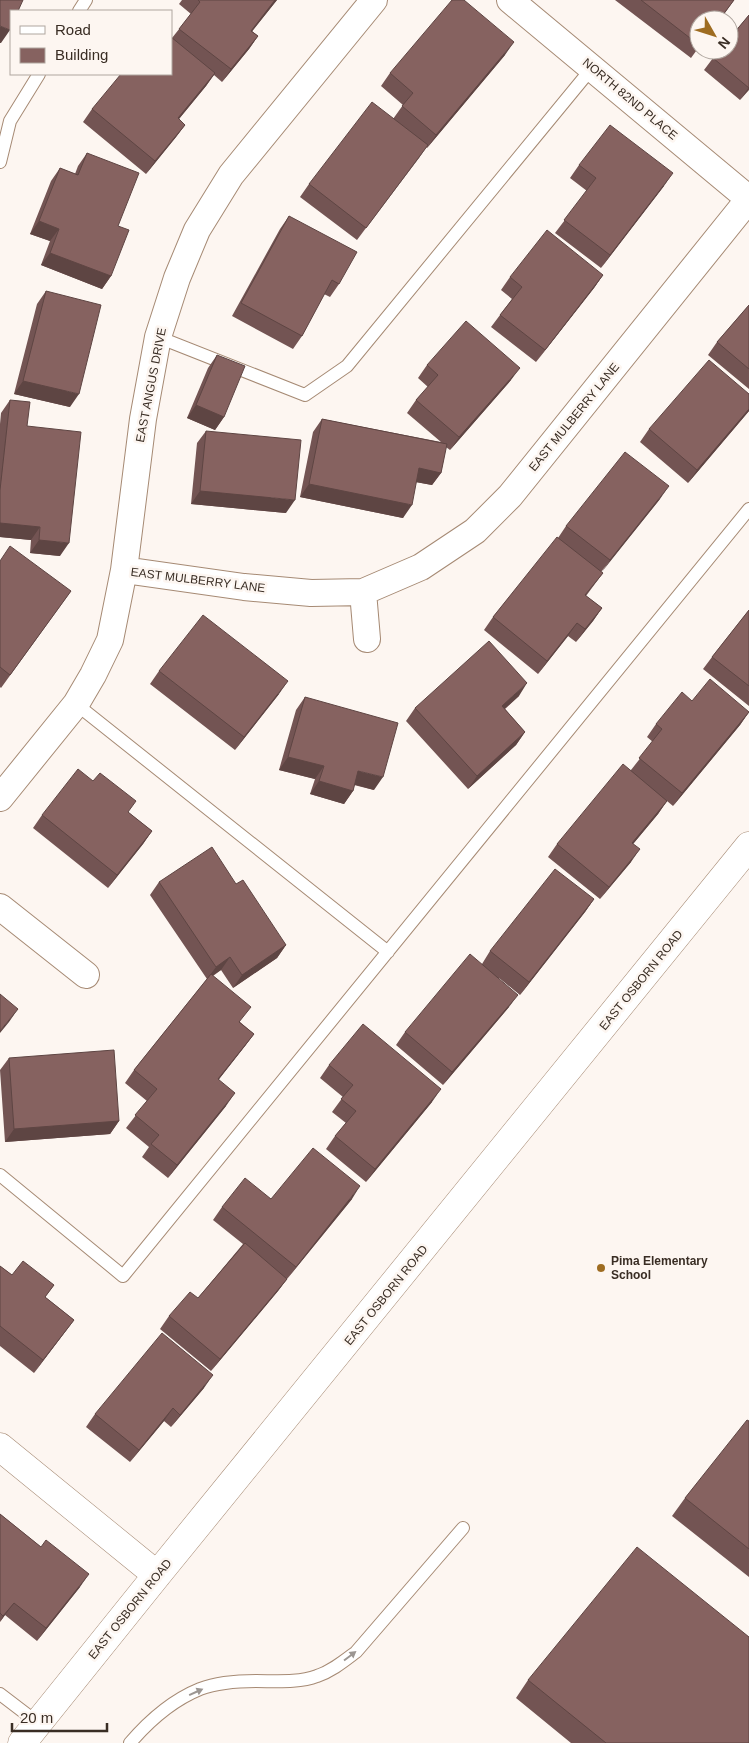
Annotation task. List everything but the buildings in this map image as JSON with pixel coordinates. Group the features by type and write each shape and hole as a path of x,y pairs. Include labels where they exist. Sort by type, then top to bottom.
{"street":[{"name":"EAST ANGUS DRIVE","path":"0,798 76,704 94,675 110,640 124,570 143,419 158,337 177,278 197,230 231,175 374,0"},
{"name":"NORTH 82ND PLACE","path":"510,0 749,199"},
{"name":"EAST MULBERRY LANE","path":"124,570 244,587 311,593 362,592 421,568 475,531 510,496 749,199"},
{"path":"362,592 367,639"},
{"name":"EAST OSBORN ROAD","path":"30,1733 749,846"},
{"path":"0,907 86,975"},
{"path":"0,1447 157,1575"}],"lane":[{"path":"158,337 306,396 347,366 592,68"},
{"path":"0,162 10,121 39,75"},
{"path":"0,1175 124,1276 749,510"},
{"path":"76,704 388,952"},
{"path":"130,1743 158,1716 183,1698 201,1689 250,1681 298,1680 318,1676 337,1666 356,1652 463,1528"},
{"path":"0,1694 30,1733"}],"place":[{"name":"Pima Elementary School","path":"601,1268"}]}
